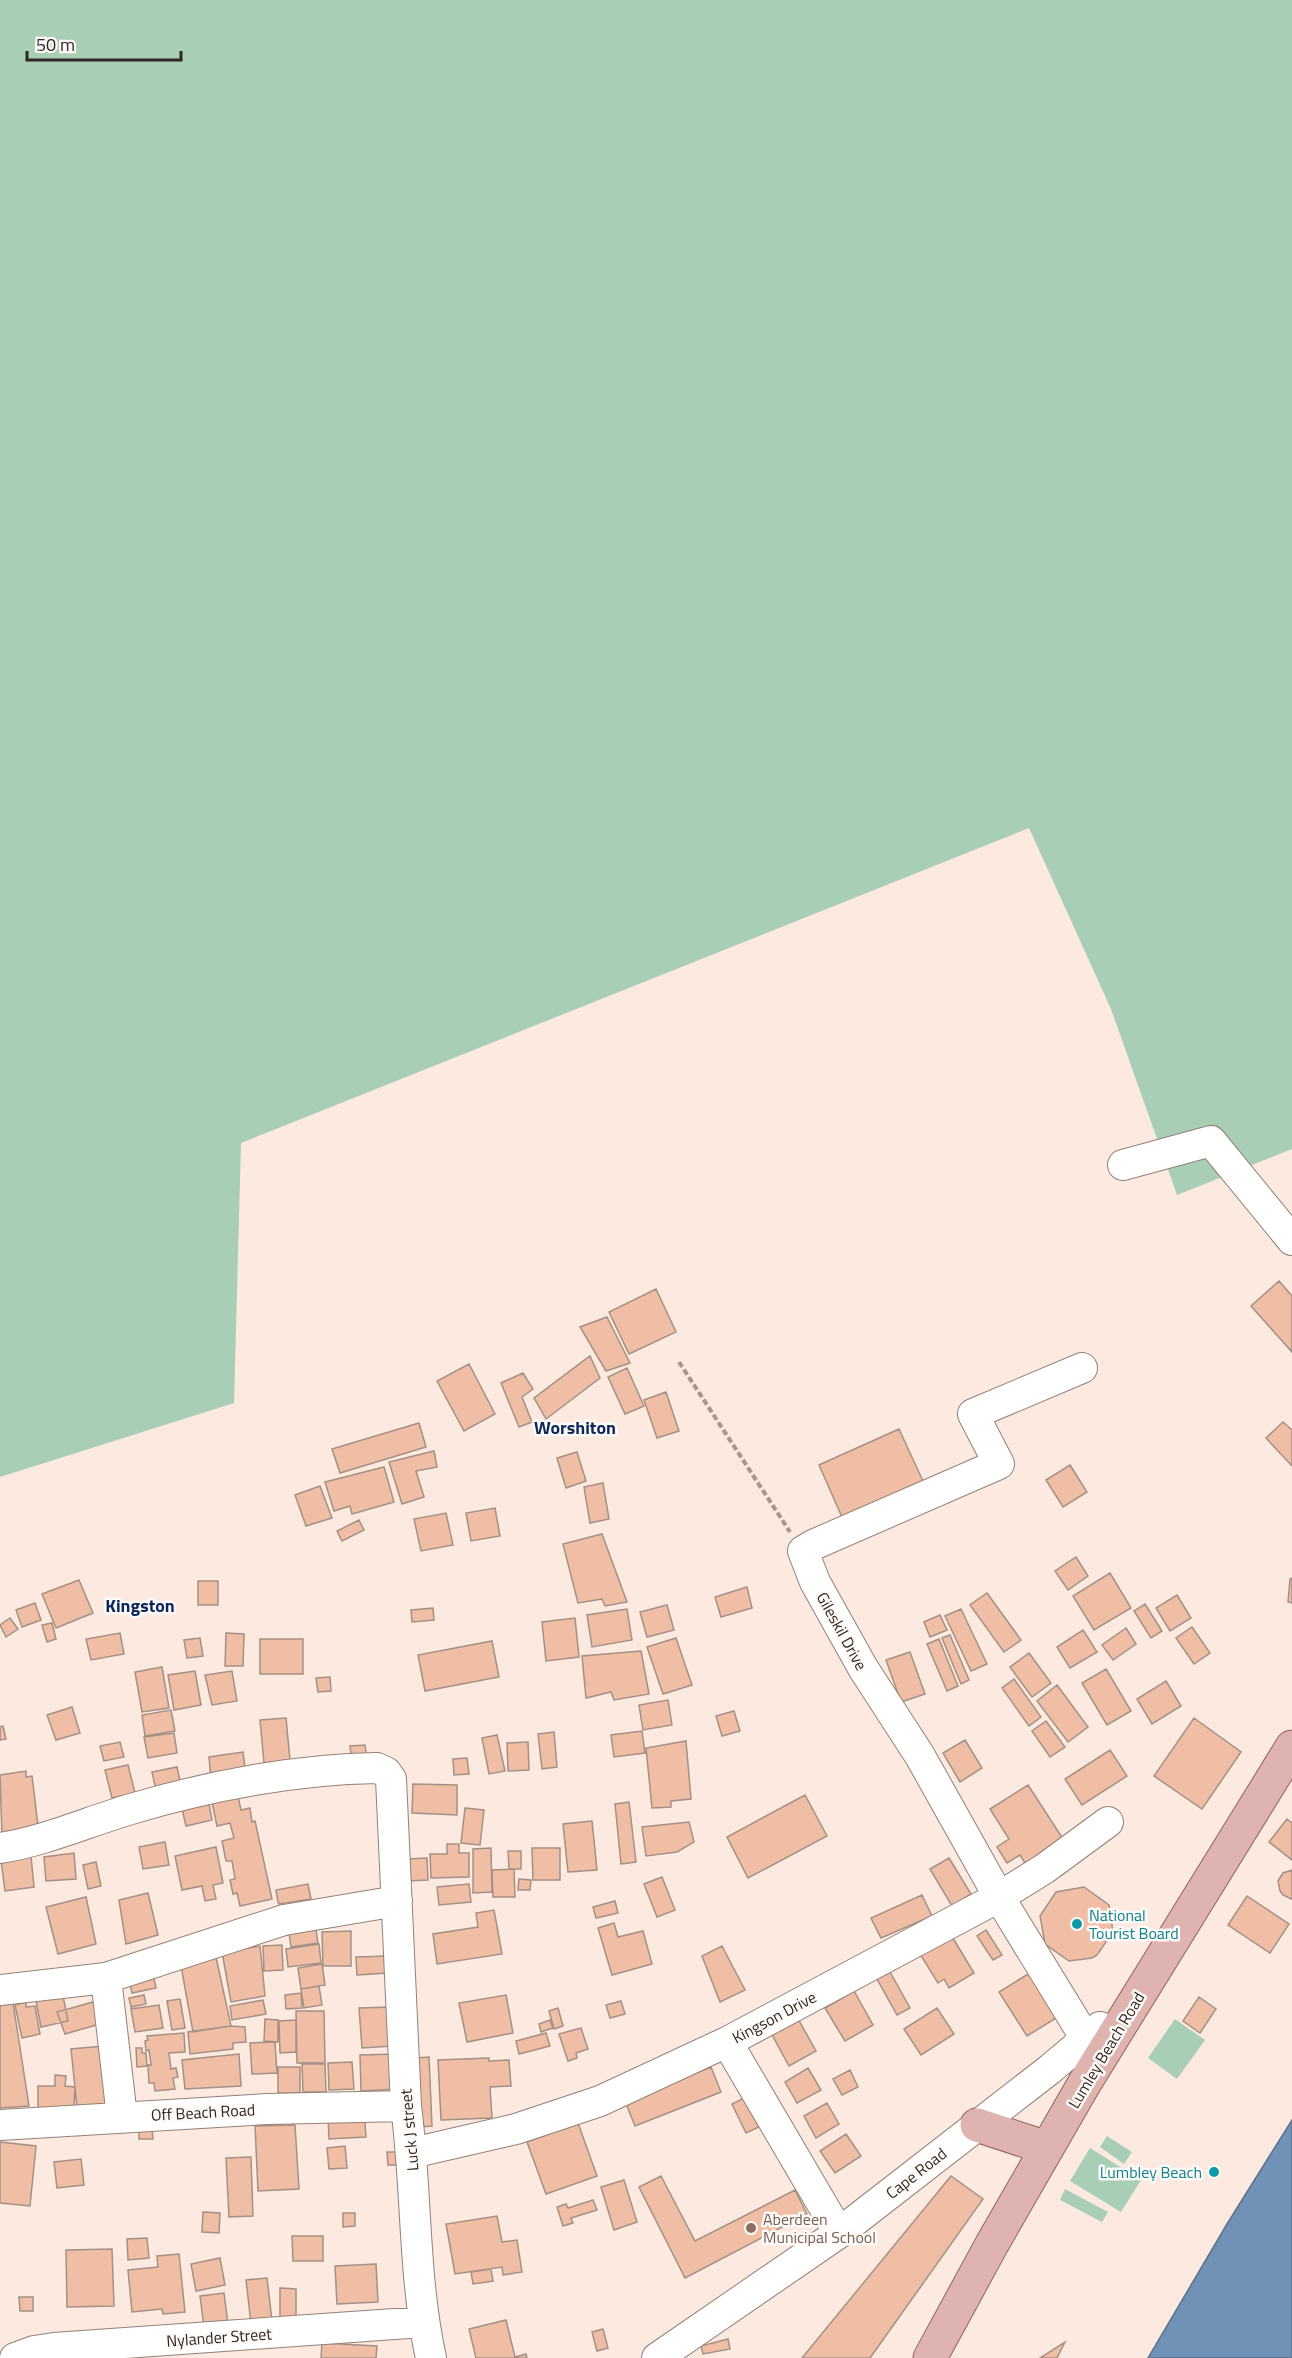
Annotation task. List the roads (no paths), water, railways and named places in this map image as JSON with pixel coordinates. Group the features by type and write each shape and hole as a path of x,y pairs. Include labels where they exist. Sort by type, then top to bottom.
{"main road":[{"name":"Lumley Beach Road","path":"930,2358 1047,2148 1292,1747"},
{"path":"977,2125 1047,2148"}],"street":[{"path":"1123,1165 1210,1141 1292,1240"},
{"name":"Gileskil Drive","path":"1082,1368 973,1414 999,1464 803,1551 814,1582 862,1668 920,1756 999,1897 1086,2039"},
{"name":"Luck J street","path":"0,1848 25,1844 133,1808 198,1792 315,1771 377,1768 386,1772 391,1779 406,2106 412,2153 423,2322 431,2358"},
{"name":"Kingson Drive","path":"412,2153 516,2129 600,2101 727,2042 999,1897 1044,1869 1108,1822"},
{"path":"0,1990 106,1978 284,1920 397,1901"},
{"path":"106,1978 122,2117"},
{"name":"Cape Road","path":"657,2358 839,2233 1138,1997"},
{"path":"727,2042 839,2233"},
{"name":"Off Beach Road","path":"0,2125 267,2109 406,2106"},
{"name":"Nylander Street","path":"15,2358 34,2351 54,2348 423,2322"}],"water":[{"path":"1292,2120 1292,2358 1148,2358 1227,2224"}],"place":[{"name":"National Tourist Board","path":"1077,1924"},
{"name":"Lumbley Beach","path":"1214,2172"},
{"name":"Aberdeen Municipal School","path":"751,2228"}],"district":[{"name":"Worshiton","path":"575,1428"},
{"name":"Kingston","path":"140,1606"}]}
